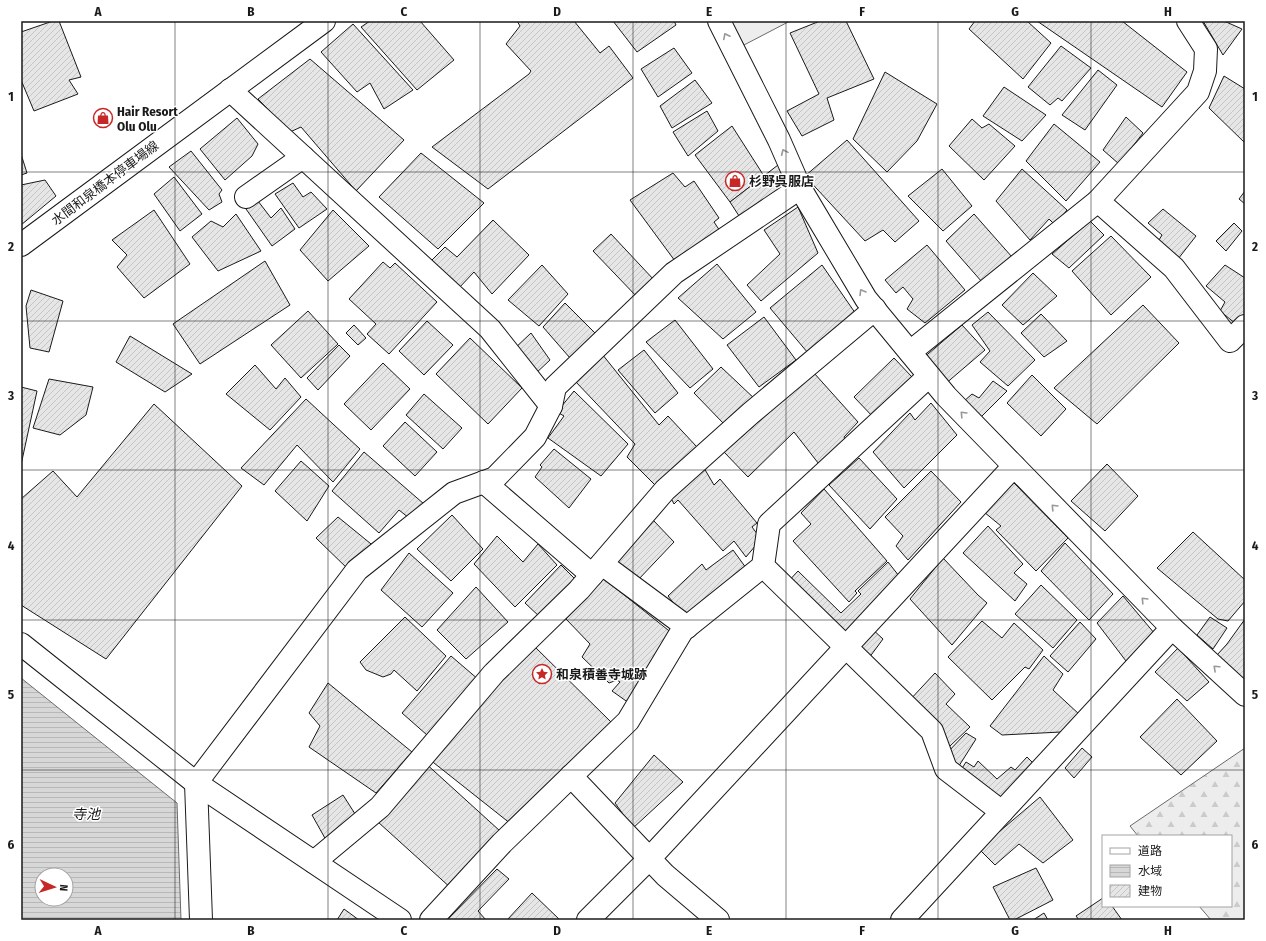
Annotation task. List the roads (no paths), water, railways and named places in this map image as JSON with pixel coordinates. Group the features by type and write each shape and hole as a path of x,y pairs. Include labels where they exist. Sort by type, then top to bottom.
{"street":[{"name":"水間和泉橋本停車場線","path":"21,246 324,21"},
{"path":"719,21 779,140 800,188 866,299 946,396 1172,628 1245,695"},
{"path":"910,352 1098,201 1198,92 1205,71 1206,49 1188,21"},
{"path":"230,90 490,329 551,406"},
{"path":"246,197 303,157"},
{"path":"201,920 196,783 357,570 454,493 495,478 535,437 551,406 555,387 674,273 800,188"},
{"path":"1098,201 1174,268 1230,341 1245,326"},
{"path":"314,862 380,807 494,673 578,590 665,490 751,413 875,309"},
{"path":"431,920 502,842 628,721 682,631 762,566 769,524 929,376"},
{"path":"588,920 649,858 1014,466"},
{"path":"484,482 597,569 687,627"},
{"path":"762,566 932,731 946,769 1002,812"},
{"path":"902,920 1172,628"},
{"path":"21,644 196,783 400,920"},
{"path":"571,776 665,875 718,920"}],"water":[{"name":"寺池","path":"21,678 177,803 181,920 21,920"}],"place":[{"name":"Hair Resort Olu Olu","path":"103,118"},
{"name":"杉野呉服店","path":"735,181"},
{"name":"和泉積善寺城跡","path":"542,674"}]}
